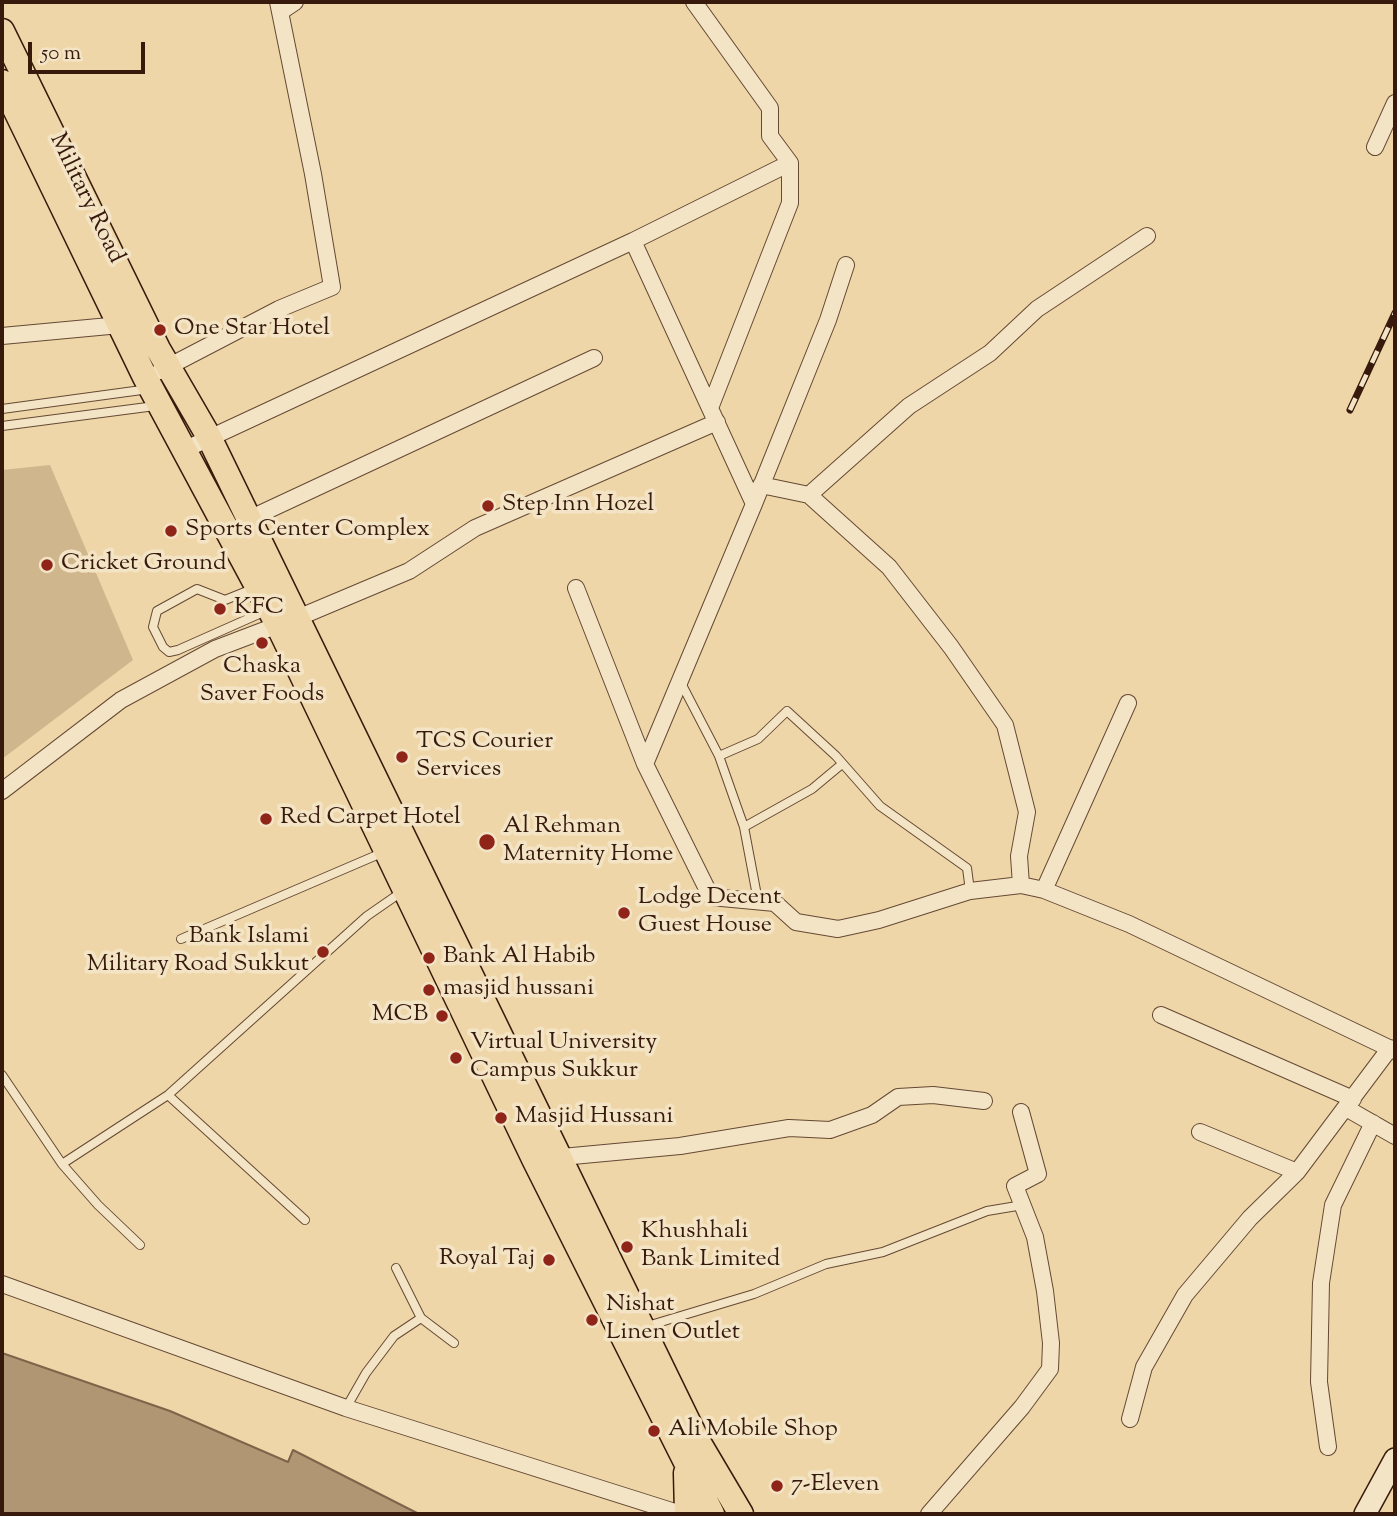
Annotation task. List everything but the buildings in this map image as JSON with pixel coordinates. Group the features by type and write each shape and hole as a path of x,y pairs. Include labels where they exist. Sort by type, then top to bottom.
{"main road":[{"name":"Military Road","path":"2,30 168,368 209,437 249,519 281,618"},
{"name":"Military Road","path":"2,82 153,390 258,587 281,618"},
{"path":"281,618 405,889 534,1159 712,1514"},
{"path":"281,618 559,1157 696,1438 741,1514"},
{"path":"1365,1514 1395,1459"},
{"path":"684,1461 688,1481 687,1514"}],"street":[{"path":"153,390 168,368 232,332 332,287 313,174 279,7 295,2"},
{"path":"2,791 121,700 215,649 281,618 409,571 475,528 713,415 790,203 790,163 770,136 770,108 694,2"},
{"path":"1375,147 1395,103"},
{"path":"186,449 633,242 790,163"},
{"path":"809,495 909,406 990,353 1037,309 1147,236"},
{"path":"633,242 754,504"},
{"path":"645,764 754,504 828,320 846,265"},
{"path":"2,336 120,325"},
{"path":"249,519 594,358"},
{"path":"761,485 809,495 889,567 951,647 1005,725 1027,811 1019,856 1021,885"},
{"path":"576,588 645,764 711,897 775,903 796,922 838,929 878,920 970,891 1021,885 1044,890 1129,924 1393,1050 1297,1172 1250,1218 1185,1296 1144,1367 1130,1419"},
{"path":"1044,890 1128,703"},
{"path":"1161,1016 1350,1103 1373,1123 1395,1136"},
{"path":"534,1159 680,1146 789,1128 830,1130 872,1115 898,1097 933,1095 984,1101"},
{"path":"929,1514 1022,1407 1050,1369 1051,1343 1035,1237 1016,1186 1038,1174 1021,1112"},
{"path":"1328,1447 1318,1382 1321,1283 1333,1205 1373,1123"},
{"path":"1200,1132 1297,1172"},
{"path":"2,1284 345,1408 681,1514"}],"lane":[{"path":"2,410 153,390"},
{"path":"2,426 81,416 153,390"},
{"path":"77,399 81,416"},
{"path":"258,587 225,600 197,589 157,611 153,627 163,647 169,652 281,618"},
{"path":"680,681 719,756 744,827 758,901"},
{"path":"719,756 758,739 787,711 842,764 880,806 967,868 970,891"},
{"path":"744,827 812,789 842,764"},
{"path":"181,939 387,850"},
{"path":"62,1164 168,1095 367,916 405,889"},
{"path":"2,1075 62,1164 98,1205 140,1245"},
{"path":"168,1095 305,1220"},
{"path":"644,1327 754,1294 826,1264 883,1252 987,1211 1023,1205"},
{"path":"396,1268 421,1318 454,1343"},
{"path":"345,1408 366,1373 394,1336 421,1318"}],"shaded area":[{"name":"Cricket Ground","path":"50,465 133,660 2,759 2,470"},
{"path":"2,1353 170,1411 288,1462 293,1450 419,1514 2,1514"}],"railway":[{"path":"1350,410 1395,313"}],"place":[{"name":"One Star Hotel","path":"160,330"},
{"name":"Step Inn Hozel","path":"488,506"},
{"name":"Sports Center Complex","path":"171,531"},
{"name":"Cricket Ground","path":"47,565"},
{"name":"KFC","path":"220,609"},
{"name":"Chaska Saver Foods","path":"262,643"},
{"name":"TCS Courier Services","path":"402,757"},
{"name":"Red Carpet Hotel","path":"266,819"},
{"name":"Al Rehman Maternity Home","path":"487,842"},
{"name":"Lodge Decent Guest House","path":"624,913"},
{"name":"Bank Islami Military Road Sukkut","path":"323,952"},
{"name":"Bank Al Habib","path":"429,958"},
{"name":"masjid hussani","path":"429,990"},
{"name":"MCB","path":"442,1016"},
{"name":"Virtual University Campus Sukkur","path":"456,1058"},
{"name":"Masjid Hussani","path":"501,1118"},
{"name":"Khushhali Bank Limited","path":"627,1247"},
{"name":"Royal Taj","path":"549,1260"},
{"name":"Nishat Linen Outlet","path":"592,1320"},
{"name":"Ali Mobile Shop","path":"654,1431"},
{"name":"7-Eleven","path":"777,1486"}]}
